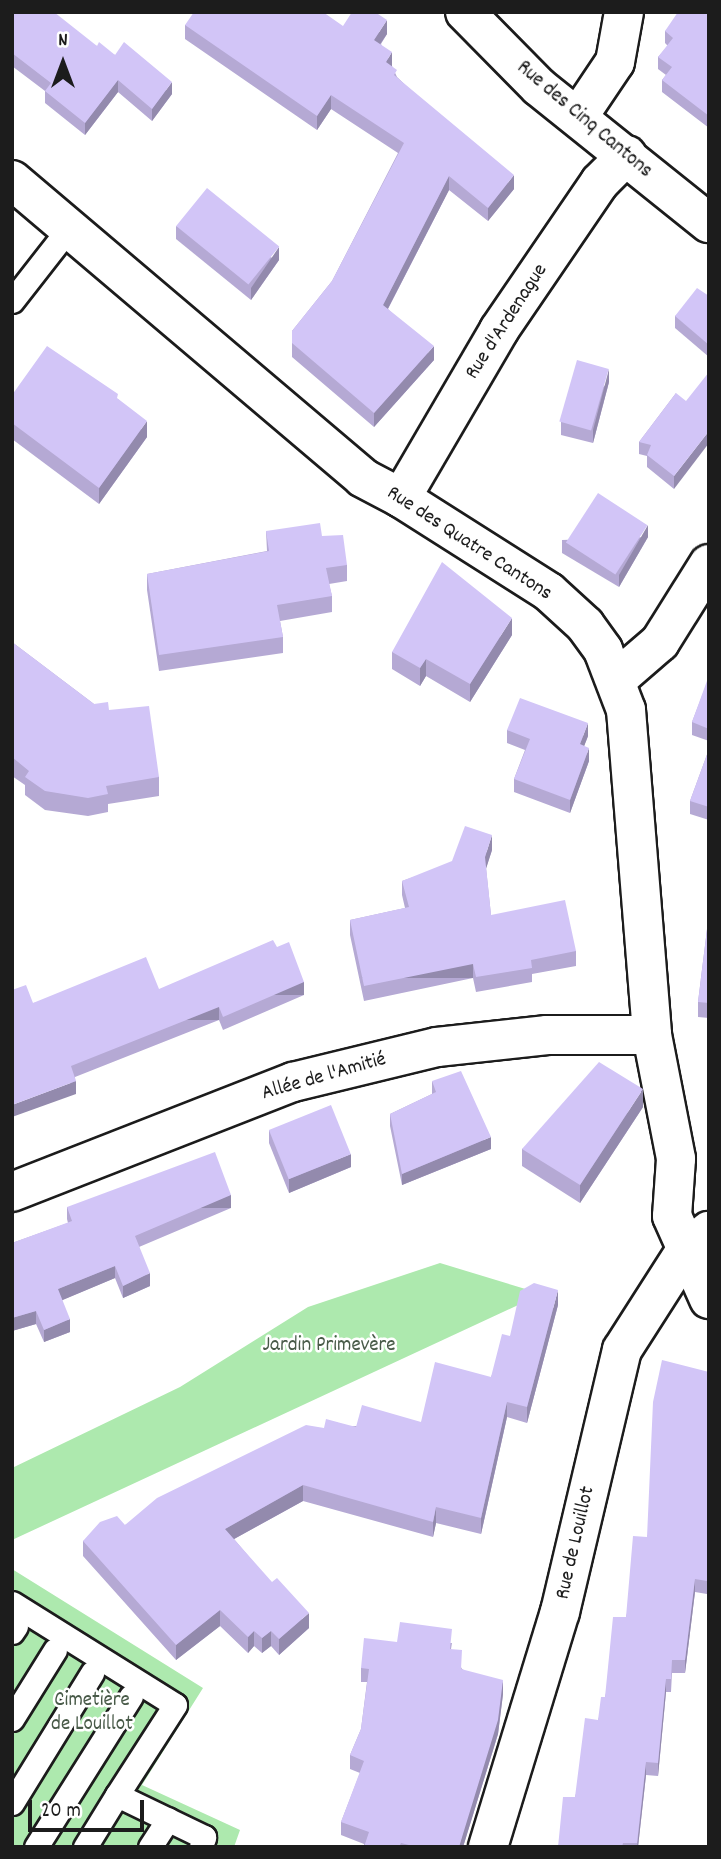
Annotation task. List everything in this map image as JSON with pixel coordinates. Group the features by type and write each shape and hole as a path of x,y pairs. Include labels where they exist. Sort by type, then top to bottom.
{"street":[{"name":"Rue des Cinq Cantons","path":"465,12 539,87 709,223"},
{"path":"578,117 615,62 624,12"},
{"name":"Rue d'Ardenague","path":"401,498 499,330 600,182 627,155"},
{"name":"Rue des Quatre Cantons","path":"12,180 363,478 401,498 549,592 591,633 617,680 626,710 652,1035 676,1159 671,1216 697,1240 709,1299"},
{"path":"617,680 660,642 709,565"},
{"name":"Allée de l'Amitié","path":"12,1192 293,1082 411,1053 547,1035 652,1035"},
{"name":"Rue de Louillot","path":"488,1847 560,1612 622,1350 697,1240"}],"lane":[{"path":"12,301 69,228"},
{"path":"13,1620 175,1705 85,1847"},
{"path":"12,1719 55,1650"},
{"path":"12,1803 92,1673"},
{"path":"36,1847 131,1696"},
{"path":"117,1795 204,1837 201,1847"},
{"path":"150,1847 168,1819"}],"green space":[{"name":"Jardin Primevère","path":"440,1263 542,1294 12,1540 12,1468 180,1387 308,1307"},
{"name":"Cimetière de Louillot","path":"12,1569 203,1688 142,1785 240,1830 234,1847 12,1847"}],"building":[{"path":"12,12 54,12 97,46 99,42 115,55 124,42 172,82 152,109 118,80 85,123 45,91 51,83 12,53"},
{"path":"194,12 323,12 343,26 352,12 375,12 387,20 374,40 392,52 386,62 397,70 394,75 514,175 488,208 449,176 383,305 434,346 374,413 292,343 292,331 332,281 404,143 331,95 317,116 185,25"},
{"path":"678,12 709,12 709,116 662,80 672,67 658,57 673,38 665,31"},
{"path":"207,188 279,247 248,285 176,226"},
{"path":"697,288 709,296 709,345 675,316"},
{"path":"47,346 118,394 117,398 147,421 99,488 12,423 12,395"},
{"path":"577,360 609,369 591,431 559,422"},
{"path":"709,372 709,431 674,476 647,455 651,445 639,442 676,393 686,401"},
{"path":"598,493 647,525 615,575 566,542"},
{"path":"320,523 322,536 343,535 347,565 326,568 332,596 277,605 283,637 159,655 147,574 269,551 266,531"},
{"path":"442,562 512,618 470,684 426,659 420,668 392,652"},
{"path":"12,642 94,704 108,702 109,710 149,706 159,777 106,786 108,794 88,798 45,791 25,777 29,771 12,757"},
{"path":"709,678 709,729 692,722"},
{"path":"520,698 588,723 580,744 589,748 570,800 514,779 530,739 507,730"},
{"path":"709,749 709,807 690,801"},
{"path":"465,826 492,835 485,857 491,915 565,900 576,951 531,960 532,968 476,977 473,964 364,986 350,920 409,907 402,881 452,861"},
{"path":"709,913 709,1003 698,1002"},
{"path":"273,940 277,947 289,942 304,982 223,1017 219,1007 71,1066 76,1081 12,1105 12,990 26,985 33,1003 146,957 159,989"},
{"path":"599,1062 643,1089 580,1185 522,1149"},
{"path":"461,1071 491,1137 402,1174 390,1114 436,1092 432,1081"},
{"path":"331,1105 351,1154 289,1179 269,1130"},
{"path":"215,1152 231,1195 135,1236 150,1273 123,1286 115,1266 58,1289 70,1319 44,1330 36,1311 12,1318 12,1243 72,1221 67,1207"},
{"path":"534,1283 558,1290 527,1407 507,1402 481,1518 436,1507 433,1522 303,1485 225,1529 272,1582 277,1578 309,1613 279,1639 271,1631 262,1638 254,1631 248,1637 220,1610 176,1645 83,1541 100,1522 117,1516 125,1525 157,1498 306,1425 324,1428 326,1419 356,1427 362,1405 421,1422 435,1362 491,1377 502,1334 510,1336 520,1291"},
{"path":"662,1360 709,1372 707,1581 695,1579 685,1660 672,1660 671,1679 666,1679 658,1763 646,1762 637,1843 623,1843 622,1847 558,1847 563,1797 575,1797 585,1718 598,1720 601,1697 605,1697 613,1617 626,1617 633,1536 647,1537 653,1402"},
{"path":"400,1622 452,1629 450,1649 462,1650 461,1669 503,1680 498,1720 459,1847 417,1847 401,1843 399,1847 364,1847 369,1832 341,1822 364,1761 350,1755 361,1729 369,1669 361,1668 364,1638 397,1642"}]}
